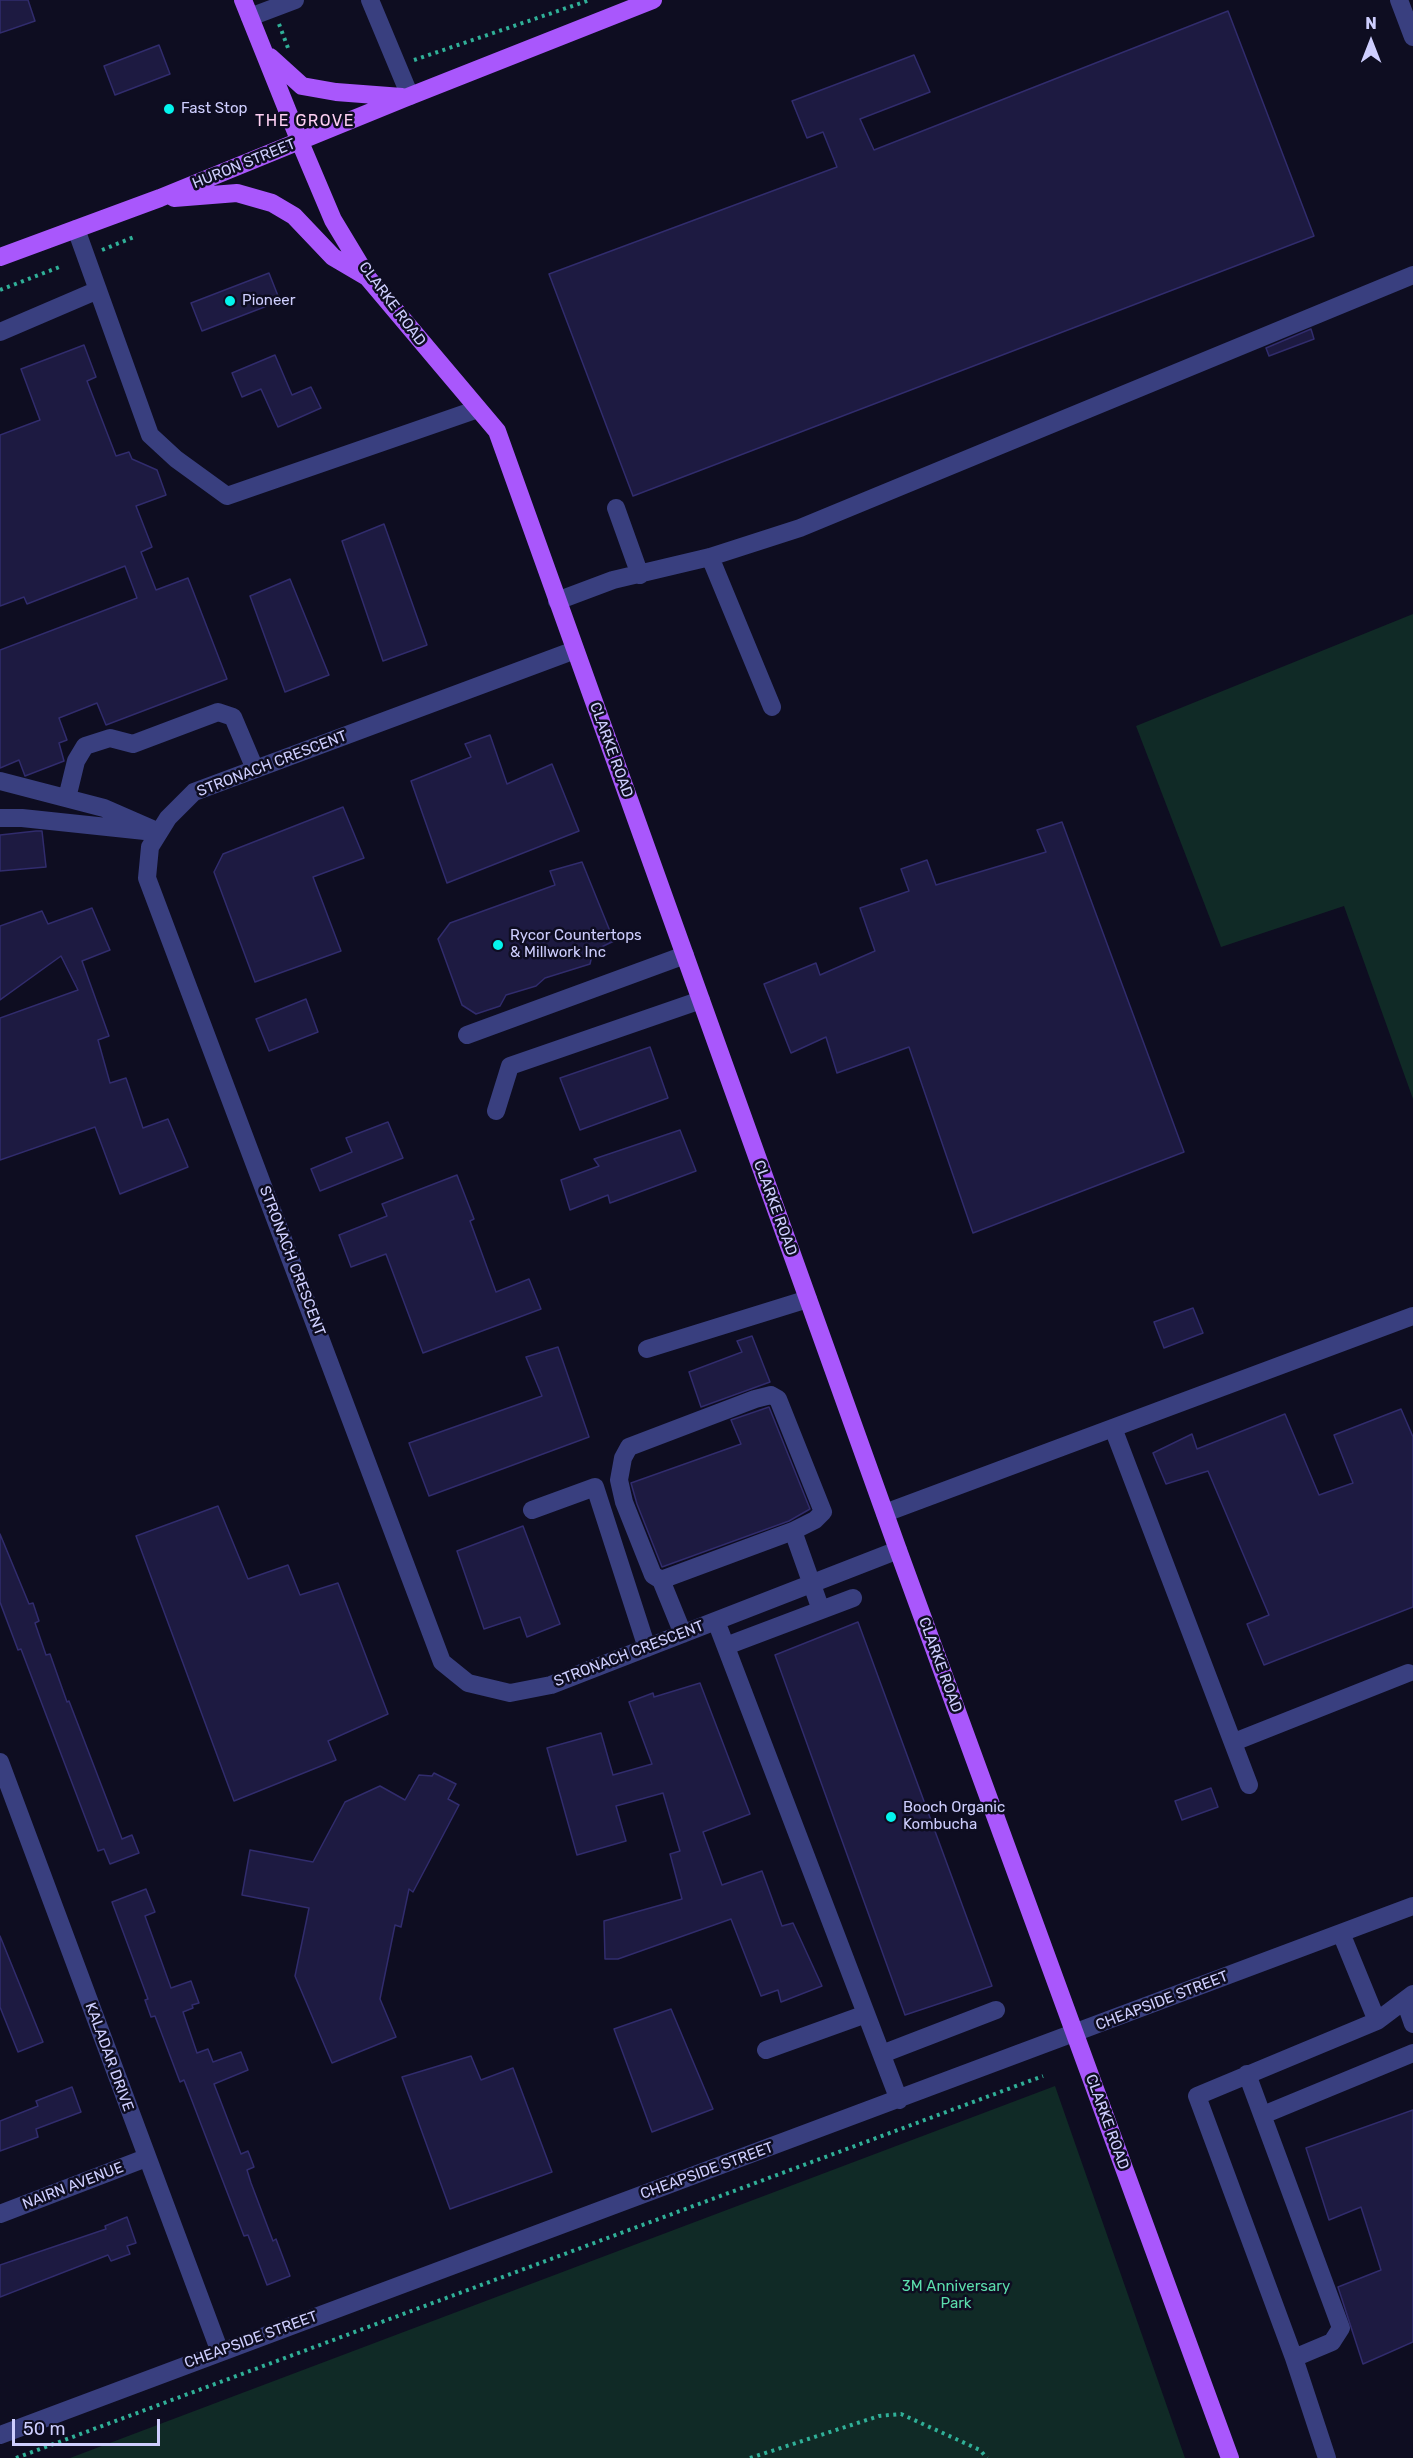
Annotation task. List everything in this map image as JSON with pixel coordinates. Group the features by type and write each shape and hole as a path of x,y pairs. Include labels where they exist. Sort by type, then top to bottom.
{"main road":[{"name":"HURON STREET","path":"0,257 160,198 653,0"},
{"name":"CLARKE ROAD","path":"247,8 333,220 368,278 497,431 898,1550 1230,2458"},
{"path":"265,51 302,86 336,92 407,97"},
{"path":"160,198 189,199 219,193 237,193 272,203 294,216 333,257 368,278"}],"street":[{"path":"247,8 295,0"},
{"path":"370,0 398,66 407,97"},
{"path":"1399,0 1413,37"},
{"path":"76,229 150,435 176,459 226,496 478,409"},
{"path":"557,601 613,580 710,557 800,528 1413,274"},
{"path":"0,332 98,290"},
{"path":"616,508 640,575"},
{"path":"710,557 772,707"},
{"name":"STRONACH CRESCENT","path":"575,650 194,792 168,818 150,847 147,878 442,1662 468,1683 510,1693 551,1685 898,1550"},
{"path":"67,798 76,761 85,746 110,738 133,744 218,712 233,717 255,769"},
{"path":"0,781 104,808 159,832"},
{"path":"0,818 22,818 104,829 159,832"},
{"path":"467,1035 685,955"},
{"path":"496,1112 510,1066 701,1000"},
{"path":"647,1349 808,1299"},
{"path":"885,1514 1413,1316"},
{"path":"662,1580 793,1531 815,1520 823,1512 778,1399 771,1395 755,1399 629,1447 623,1458 619,1480 624,1502 652,1575 662,1580 683,1634"},
{"path":"1113,1428 1249,1785"},
{"path":"532,1510 595,1487 647,1648"},
{"path":"793,1531 820,1610"},
{"path":"726,1646 853,1598"},
{"path":"716,1621 899,2100"},
{"path":"1234,1742 1407,1673"},
{"name":"KALADAR DRIVE","path":"0,1762 220,2352"},
{"name":"CHEAPSIDE STREET","path":"0,2435 1413,1906"},
{"path":"1341,1933 1377,2021"},
{"path":"1327,2458 1294,2358 1197,2096 1377,2021 1409,1997 1413,2024"},
{"path":"882,2054 996,2010"},
{"path":"766,2050 866,2014"},
{"path":"1263,2115 1413,2054"},
{"path":"1247,2074 1341,2328 1332,2342 1294,2358"},
{"name":"NAIRN AVENUE","path":"0,2214 146,2158"}],"path":[{"path":"398,66 590,0"},
{"path":"278,23 289,51"},
{"path":"101,250 134,237"},
{"path":"0,290 62,266"},
{"path":"16,2458 1043,2076"},
{"path":"750,2458 879,2416 901,2414 980,2450 987,2458"}],"green space":[{"path":"1413,614 1413,1099 1344,906 1221,947 1136,726"},
{"name":"3M Anniversary Park","path":"1055,2086 1185,2458 70,2458"}],"building":[{"path":"0,0 28,0 35,21 0,33"},
{"path":"1228,11 1314,236 633,496 549,274 837,167 823,132 807,138 792,101 914,55 930,92 860,119 874,150"},
{"path":"159,45 170,74 115,95 104,66"},
{"path":"269,273 280,301 202,331 191,303"},
{"path":"1311,329 1314,339 1269,356 1266,348"},
{"path":"84,345 96,377 87,381 116,456 129,452 132,459 157,470 166,495 136,506 152,547 141,552 156,590 188,578 227,679 106,725 97,703 59,718 67,740 59,743 64,761 25,776 19,760 0,768 0,650 137,598 125,566 27,604 24,597 0,606 0,435 40,420 21,369"},
{"path":"275,355 292,395 311,387 321,408 278,427 261,389 242,397 232,373"},
{"path":"384,524 427,645 383,661 342,541"},
{"path":"290,579 329,675 285,692 250,596"},
{"path":"490,735 507,784 552,764 579,831 447,883 411,781 471,757 465,744"},
{"path":"343,807 364,858 313,877 341,951 255,982 214,872 223,854"},
{"path":"1062,822 1184,1152 973,1233 909,1047 837,1073 826,1037 791,1053 764,984 816,963 820,975 875,951 860,908 909,891 901,869 927,860 936,885 1046,852 1037,830"},
{"path":"42,831 46,867 0,871 0,835"},
{"path":"582,862 614,941 593,951 590,964 545,978 536,986 506,995 500,1006 476,1014 462,1005 438,939 450,923 555,885 550,871"},
{"path":"92,908 110,950 82,961 109,1036 98,1040 110,1083 126,1078 143,1128 168,1119 188,1167 120,1194 95,1127 0,1160 0,1018 78,990 61,956 0,1000 0,926 42,911 48,924"},
{"path":"306,999 318,1032 269,1051 256,1019"},
{"path":"650,1047 668,1098 580,1130 560,1078"},
{"path":"388,1122 403,1158 320,1191 311,1169 352,1152 346,1138"},
{"path":"680,1130 696,1171 610,1203 608,1195 570,1210 561,1180 599,1166 594,1159"},
{"path":"457,1175 474,1219 470,1221 496,1292 529,1279 541,1309 423,1353 386,1254 351,1267 339,1235 387,1216 382,1204"},
{"path":"1193,1308 1203,1333 1164,1348 1154,1322"},
{"path":"752,1336 770,1382 701,1407 689,1372 742,1352 737,1341"},
{"path":"558,1347 589,1437 429,1496 409,1443 542,1396 526,1357"},
{"path":"769,1407 810,1509 789,1521 662,1567 631,1483 741,1444 731,1420"},
{"path":"1401,1409 1413,1437 1413,1607 1264,1665 1247,1624 1269,1615 1208,1471 1166,1484 1153,1453 1192,1434 1197,1449 1285,1414 1319,1495 1353,1483 1334,1435"},
{"path":"218,1506 248,1579 288,1565 300,1595 338,1583 388,1714 328,1741 336,1760 234,1801 136,1536"},
{"path":"523,1526 560,1624 527,1637 520,1617 484,1629 457,1551"},
{"path":"0,1534 29,1604 33,1603 39,1621 35,1623 46,1655 50,1654 122,1839 132,1835 139,1853 110,1864 104,1849 98,1851 21,1649 18,1650 0,1602"},
{"path":"858,1622 992,1986 905,2015 775,1655"},
{"path":"700,1683 750,1814 703,1832 722,1885 762,1871 782,1926 793,1923 822,1986 781,2002 778,1990 761,1996 731,1919 618,1959 605,1959 604,1921 682,1899 670,1854 680,1851 663,1793 616,1806 626,1841 577,1855 547,1748 601,1733 613,1775 652,1764 629,1702 653,1693 654,1697"},
{"path":"434,1773 456,1784 448,1799 459,1805 413,1892 409,1889 401,1927 395,1925 380,1999 396,2037 332,2063 295,1976 309,1908 242,1895 250,1850 313,1862 345,1802 380,1786 405,1800 419,1775 432,1776"},
{"path":"1211,1788 1218,1807 1182,1820 1175,1801"},
{"path":"146,1889 155,1912 145,1916 171,1988 191,1981 199,2003 183,2012 197,2053 208,2049 213,2062 241,2052 248,2070 214,2084 241,2154 248,2151 254,2167 247,2170 251,2183 273,2241 276,2239 290,2276 267,2285 248,2235 244,2236 184,2080 180,2082 155,2016 151,2017 145,2000 148,1999 112,1902"},
{"path":"0,1936 43,2042 18,2052 0,2007"},
{"path":"671,2009 713,2109 652,2132 614,2029"},
{"path":"471,2056 481,2080 513,2068 552,2172 450,2209 402,2077"},
{"path":"72,2087 81,2112 36,2129 38,2137 0,2151 0,2121 38,2106 36,2101"},
{"path":"1413,2110 1413,2342 1363,2364 1338,2287 1381,2270 1361,2207 1329,2220 1306,2148"},
{"path":"127,2217 136,2243 127,2246 130,2254 111,2261 108,2255 0,2297 0,2265 106,2229 105,2226"}],"place":[{"name":"Fast Stop","path":"169,109"},
{"name":"Pioneer","path":"230,301"},
{"name":"Rycor Countertops & Millwork Inc","path":"498,945"},
{"name":"Booch Organic Kombucha","path":"891,1817"}],"district":[{"name":"THE GROVE","path":"305,121"}]}
